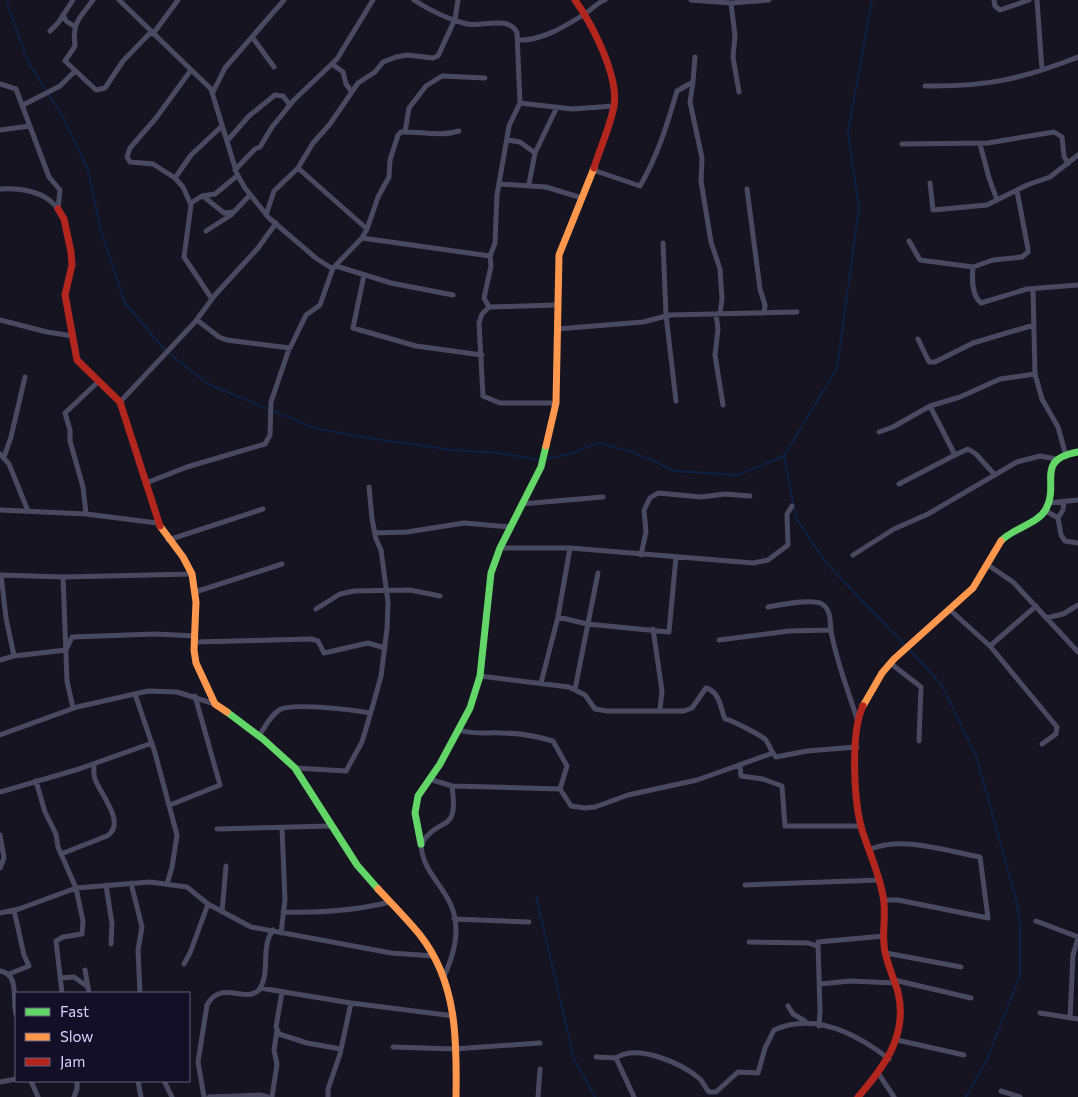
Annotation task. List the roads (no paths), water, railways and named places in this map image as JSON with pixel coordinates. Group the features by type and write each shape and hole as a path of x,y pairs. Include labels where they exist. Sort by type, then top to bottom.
{"street":[{"path":"50,31 73,0"},
{"path":"93,0 74,26 75,46 65,61 93,88 102,90 123,61 152,33 178,0"},
{"path":"119,0 213,92 236,173 266,215 335,268 391,283 453,295"},
{"path":"213,92 224,68 253,38 284,0"},
{"path":"191,203 203,196 214,194 236,173 255,149 260,147 290,105 332,64 373,0"},
{"path":"414,0 455,20 470,24 507,25 516,30 520,104 509,126 497,195 495,243 490,256 491,266 484,298 490,307"},
{"path":"266,215 274,192 298,168 313,143 333,120 351,91 384,61 402,55 436,57 455,20 458,0"},
{"path":"443,978 454,955 456,938 454,919 450,903 429,871 421,844 415,813 418,796 459,730 470,708 480,676 491,574 500,548 541,467 556,404 559,255 593,170 614,106 614,85 585,14 575,0"},
{"path":"518,40 541,37 585,14 605,0"},
{"path":"690,0 731,3 769,0"},
{"path":"994,0 995,6 1000,10 1029,0"},
{"path":"1037,0 1036,14 1042,70"},
{"path":"731,3 734,36 733,57 739,92"},
{"path":"63,15 66,21 74,26"},
{"path":"253,38 274,66"},
{"path":"695,57 690,102 702,158 701,181 709,233 720,269 722,293 714,355 724,405"},
{"path":"925,86 982,85 1009,81 1078,57"},
{"path":"332,64 343,72 346,84 351,91"},
{"path":"190,70 127,153 130,162 153,164 175,178 191,203 184,257 212,299"},
{"path":"23,105 60,86 75,71"},
{"path":"405,132 409,108 426,86 442,76 485,78"},
{"path":"593,170 640,186 653,163 665,134 677,91 693,82"},
{"path":"0,84 16,89 49,177 60,190 58,209"},
{"path":"227,141 248,116 276,95 283,96 290,105"},
{"path":"520,104 572,109 614,106"},
{"path":"529,184 535,153 557,107"},
{"path":"0,130 30,126"},
{"path":"175,178 191,155 222,126"},
{"path":"146,483 187,467 264,444 270,435 271,402 289,349 306,315 320,305 335,268 362,238 367,229 378,197 389,177 390,160 398,135 405,132 450,134 459,131"},
{"path":"902,144 980,144 1054,132 1062,137 1064,156 1068,164"},
{"path":"507,140 520,142 535,153"},
{"path":"980,144 988,178 997,200"},
{"path":"930,183 934,210 987,205 1050,178 1078,156"},
{"path":"298,168 367,229"},
{"path":"500,184 529,184 552,188 582,198"},
{"path":"0,189 22,189 33,192 54,203 64,219 72,265 65,295 77,360 120,402 157,523 168,540 183,557 192,574 195,592 196,663 215,704"},
{"path":"747,189 760,288 765,305 764,313"},
{"path":"908,242 920,260 974,267 993,260 1022,257 1028,252 1017,191"},
{"path":"206,231 233,212 250,195"},
{"path":"203,196 224,213 233,212"},
{"path":"120,402 197,320 212,299 258,248 276,223"},
{"path":"362,238 490,256"},
{"path":"663,243 666,315 676,401"},
{"path":"974,267 972,284 976,298 981,303 1027,289 1078,285"},
{"path":"364,275 353,328 416,346 482,355"},
{"path":"1033,290 1035,374 1042,399 1058,427 1065,452"},
{"path":"556,404 500,403 488,400 482,393 480,318 490,307 557,305"},
{"path":"557,329 643,322 666,315 797,312"},
{"path":"0,320 47,332 73,336"},
{"path":"197,320 219,337 227,340 259,343 289,349"},
{"path":"918,340 929,362 935,362 973,343 1034,325"},
{"path":"879,432 893,427 930,406 960,397 1000,379 1035,374"},
{"path":"26,377 11,437 2,455 15,476 28,511"},
{"path":"86,514 83,487 70,442 70,430 65,412 100,381"},
{"path":"930,406 955,455"},
{"path":"899,484 968,450 976,454 994,474"},
{"path":"1047,507 1051,469 1056,459 1065,452 1078,452"},
{"path":"853,555 894,529 928,514 994,474 1029,458 1048,456 1056,459"},
{"path":"295,768 346,771 355,758 381,676 388,612 381,550 375,533 368,487"},
{"path":"641,555 646,532 644,510 650,498 658,493 701,497 725,494 750,496"},
{"path":"521,504 603,497"},
{"path":"858,1097 889,1059 897,1040 901,1008 886,953 884,900 880,880 862,826 857,747 858,722 861,711 890,663 919,633 970,592 1002,540 1047,507 1064,501 1078,500"},
{"path":"1058,518 1063,510 1064,501"},
{"path":"500,548 570,548 753,563 768,560 788,545 787,514 792,506"},
{"path":"1047,507 1058,518 1062,538 1069,543 1078,543"},
{"path":"168,540 263,509"},
{"path":"0,510 86,514 157,523"},
{"path":"375,533 407,532 464,523 510,527"},
{"path":"541,683 558,617 570,548"},
{"path":"558,617 587,624 653,629 664,632 671,629 676,557"},
{"path":"195,592 282,564"},
{"path":"988,565 1007,576 1078,652"},
{"path":"575,689 598,573"},
{"path":"14,656 0,578 192,574"},
{"path":"63,577 67,681 73,708"},
{"path":"316,609 340,594 354,591 410,590 440,596"},
{"path":"768,607 814,602 822,604 830,614 830,630 838,664 858,722"},
{"path":"990,646 1036,606"},
{"path":"1046,618 1063,614 1078,606"},
{"path":"949,609 990,646 1057,727 1056,734 1042,744"},
{"path":"653,629 662,691 660,709"},
{"path":"719,640 788,631 830,630"},
{"path":"66,650 72,637 155,634 195,639 311,639 318,641 324,653 368,643 385,648"},
{"path":"0,660 14,656 66,650"},
{"path":"890,663 921,687 919,741"},
{"path":"480,676 575,689 585,694 598,710 660,709 684,711 692,708 706,688 716,694 725,719 732,720 748,731 765,739 776,757 807,751 857,747"},
{"path":"0,733 73,708 135,694 166,690 195,696 215,704 232,714 295,768 330,826 357,865 420,935 434,956 443,978 454,1016 457,1049 456,1097"},
{"path":"135,694 152,743 177,835 174,861 167,884"},
{"path":"170,805 219,786 220,783 195,696"},
{"path":"259,736 273,714 287,708 340,708 370,713"},
{"path":"459,730 472,733 535,736 553,740 567,766 560,789 571,806 584,808 601,805 628,795 697,780 773,753"},
{"path":"0,792 94,764 152,743"},
{"path":"61,854 111,834 114,826 108,802 95,780 94,764"},
{"path":"740,766 741,776 763,779 782,786 785,826 862,826"},
{"path":"429,779 452,786 560,789"},
{"path":"36,781 46,812 56,834 61,854 76,888 84,930 82,934 56,941 62,992"},
{"path":"421,844 428,835 450,820 453,815 452,786"},
{"path":"217,829 330,826"},
{"path":"281,933 283,912 282,828"},
{"path":"0,835 4,858 0,868"},
{"path":"869,850 878,846 900,844 980,857 988,918 898,900 884,900"},
{"path":"222,912 226,866"},
{"path":"745,885 880,880"},
{"path":"0,913 14,910 76,888 150,882 187,887 208,904 244,924 281,933 391,953 434,956"},
{"path":"131,883 142,927 138,950 140,992"},
{"path":"106,885 112,924 111,944"},
{"path":"283,912 331,913 363,909 390,902"},
{"path":"184,964 208,904"},
{"path":"0,971 9,974 29,966 24,955 14,910"},
{"path":"454,919 529,922"},
{"path":"1036,921 1078,938 1074,955 1070,1018"},
{"path":"204,1097 198,1062 209,1002 219,993 252,994 260,988 267,965 268,937 273,930"},
{"path":"819,1026 818,942 884,936"},
{"path":"749,942 808,943 817,946"},
{"path":"886,953 961,967"},
{"path":"85,970 89,992"},
{"path":"13,985 16,972"},
{"path":"9,974 13,985 15,1004"},
{"path":"60,978 74,977 88,987"},
{"path":"820,984 860,981 894,982 971,998"},
{"path":"260,988 351,1003 454,1016"},
{"path":"272,1097 277,1064 274,1050 282,992"},
{"path":"328,1097 328,1084 341,1049 351,1003"},
{"path":"788,1006 793,1014 806,1022 855,1036 889,1059"},
{"path":"1040,1013 1078,1019"},
{"path":"596,1057 616,1058 622,1054 655,1055 701,1080 709,1092 716,1092 738,1072 758,1073 765,1048 774,1030 806,1022"},
{"path":"277,1031 306,1044 341,1049"},
{"path":"897,1040 964,1055"},
{"path":"393,1047 457,1049 540,1042"},
{"path":"616,1058 634,1097"},
{"path":"538,1097 540,1069"},
{"path":"878,1073 894,1097"},
{"path":"0,1082 15,1079"},
{"path":"30,1082 38,1097"},
{"path":"76,1095 77,1082"},
{"path":"139,1082 141,1097"},
{"path":"164,1082 172,1097"},
{"path":"1001,1091 1020,1097"},
{"path":"209,1097 260,1095 268,1097"}],"waterway":[{"path":"6,0 28,62 63,117 88,170 101,231 125,303 165,350 208,384 317,429 453,450 499,453 540,460"},
{"path":"872,0 848,133 859,208 837,368 784,456 796,518 826,563 904,644"},
{"path":"544,459 569,454 599,443 633,452 675,471 738,475 784,456"},
{"path":"908,648 941,684 976,755 1017,903 1020,927 1020,975 986,1062 966,1097"},
{"path":"536,896 574,1059 595,1097"}]}
